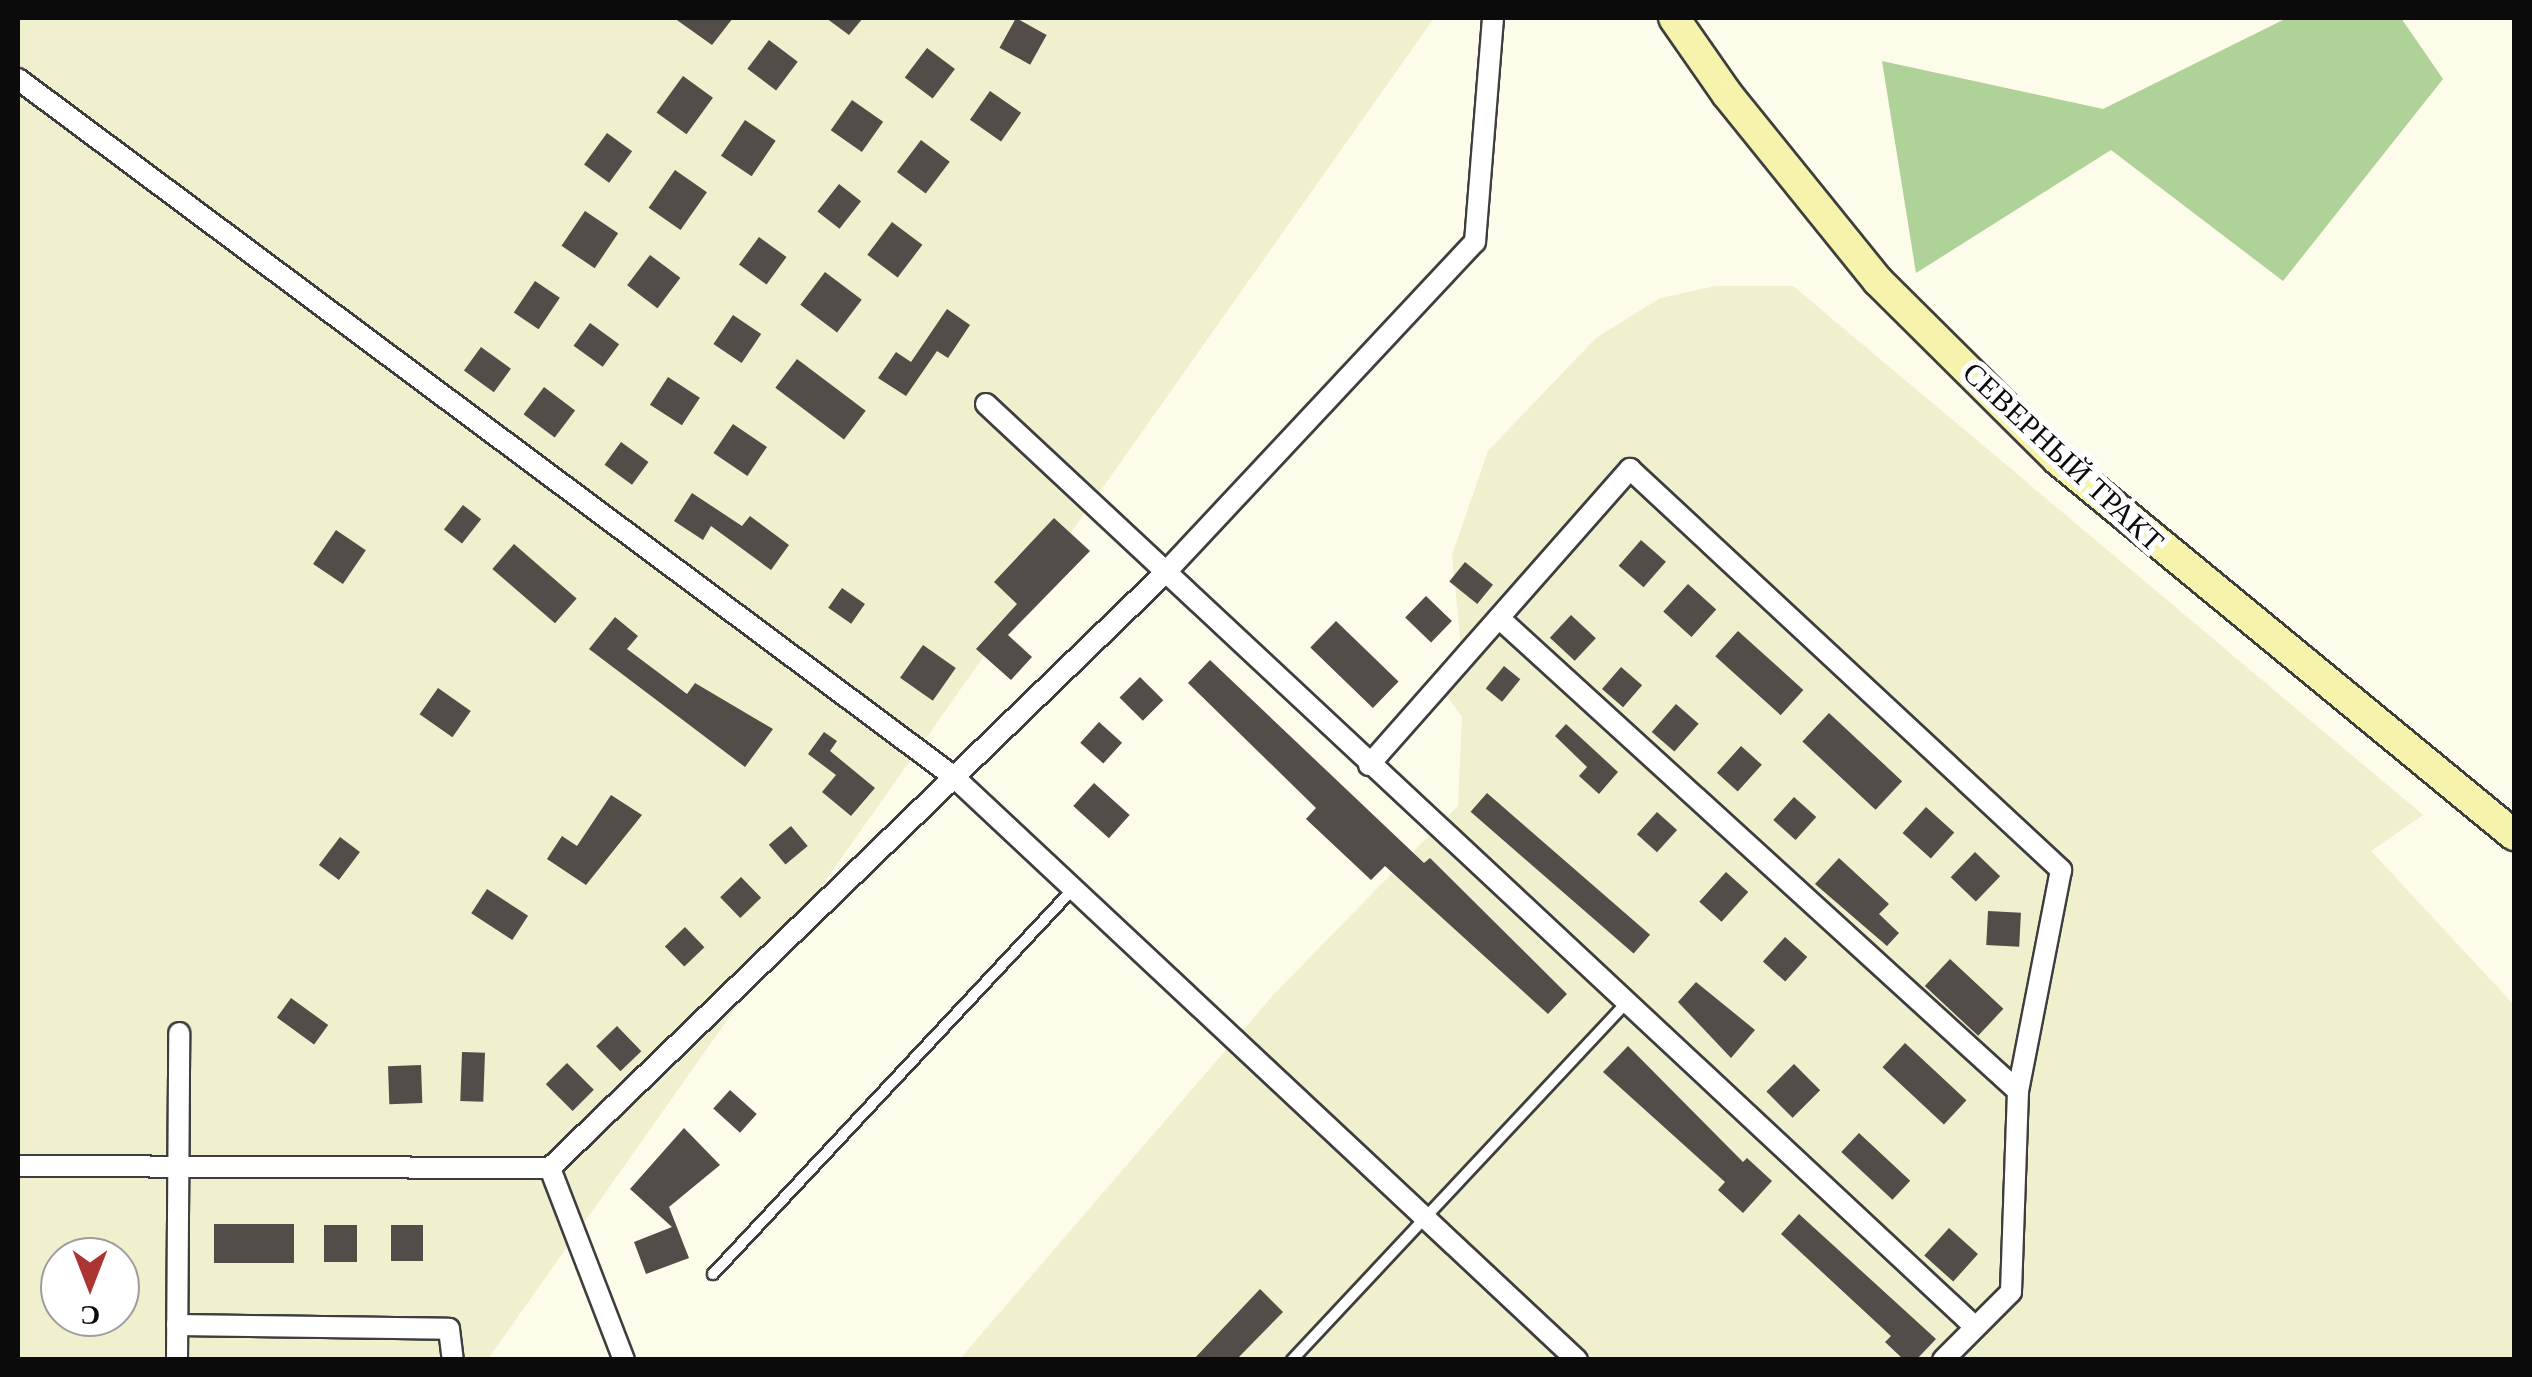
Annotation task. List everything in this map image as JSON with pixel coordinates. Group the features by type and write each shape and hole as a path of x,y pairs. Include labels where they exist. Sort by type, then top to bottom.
{"main road":[{"name":"СЕВЕРНЫЙ ТРАКТ","path":"1674,18 1726,94 1878,281 2057,459 2514,836"}],"street":[{"path":"18,1166 550,1168 1164,574 1475,242 1492,18"},
{"path":"18,79 954,777 1578,1360"},
{"path":"986,404 1368,765 1975,1327"},
{"path":"1368,765 1630,469 2061,870 2018,1091 2012,1292 1943,1360"},
{"path":"1499,618 2018,1091"},
{"path":"177,1360 180,1033"},
{"path":"550,1168 624,1360"},
{"path":"177,1325 449,1329 453,1360"}],"lane":[{"path":"713,1274 1073,888"},
{"path":"1292,1360 1626,1003"}],"green space":[{"path":"18,18 1434,18 488,1359 18,1359"},
{"path":"2287,18 2401,18 2443,79 2283,281 2111,150 1916,273 1882,61 2103,109"},
{"path":"1716,286 1793,286 2423,815 2371,851 2514,1005 2514,1359 959,1360 1275,993 1458,806 1462,717 1444,692 1462,657 1452,555 1488,451 1596,338 1660,298"}],"building":[{"path":"674,18 733,18 712,45"},
{"path":"826,18 863,18 849,35"},
{"path":"1016,18 1047,35 1030,65 1000,48"},
{"path":"769,40 798,62 776,90 747,69"},
{"path":"927,48 955,69 933,99 905,78"},
{"path":"683,76 713,98 686,134 657,112"},
{"path":"990,91 1021,113 1001,141 970,120"},
{"path":"852,100 883,122 862,152 831,130"},
{"path":"745,120 776,141 752,176 721,156"},
{"path":"607,133 632,151 609,183 584,165"},
{"path":"921,140 950,162 926,194 897,172"},
{"path":"675,170 707,192 681,230 649,208"},
{"path":"839,184 861,201 840,229 817,212"},
{"path":"585,211 618,233 595,268 562,246"},
{"path":"892,222 922,245 898,278 867,255"},
{"path":"759,237 787,257 767,284 739,265"},
{"path":"650,255 680,278 657,308 627,285"},
{"path":"825,272 862,300 837,332 800,305"},
{"path":"535,281 560,298 539,329 514,313"},
{"path":"947,309 970,325 948,358 937,351 906,396 878,378 896,352 911,362"},
{"path":"733,315 761,334 742,363 713,344"},
{"path":"590,323 619,344 603,367 574,346"},
{"path":"481,347 511,369 494,392 464,370"},
{"path":"797,359 866,411 844,440 775,388"},
{"path":"668,377 700,398 682,425 650,405"},
{"path":"544,387 575,410 555,438 524,414"},
{"path":"733,424 767,447 747,476 713,453"},
{"path":"621,442 649,462 632,485 605,465"},
{"path":"692,493 742,526 750,516 789,545 771,570 711,526 703,540 674,521"},
{"path":"463,505 481,519 462,544 444,529"},
{"path":"1054,518 1090,551 1008,635 1032,657 1011,680 976,649 1017,604 994,582"},
{"path":"336,530 366,550 343,584 313,564"},
{"path":"1641,540 1666,562 1644,587 1619,566"},
{"path":"514,544 577,598 555,623 492,569"},
{"path":"1465,562 1493,585 1477,604 1449,581"},
{"path":"1688,584 1716,609 1691,637 1663,611"},
{"path":"842,588 865,604 851,624 828,608"},
{"path":"1426,596 1452,621 1431,643 1405,618"},
{"path":"1571,615 1596,638 1575,661 1550,638"},
{"path":"615,617 638,636 627,649 687,694 695,683 773,729 745,767 589,649"},
{"path":"1336,621 1399,681 1373,708 1310,648"},
{"path":"1738,631 1803,690 1781,715 1715,656"},
{"path":"923,645 956,668 933,701 900,678"},
{"path":"1210,660 1424,863 1430,858 1567,994 1548,1014 1385,866 1371,880 1306,819 1316,808 1188,683"},
{"path":"1504,666 1520,679 1502,702 1486,689"},
{"path":"1621,667 1642,685 1623,707 1602,689"},
{"path":"1140,677 1163,700 1143,721 1119,698"},
{"path":"438,688 471,711 452,737 420,714"},
{"path":"1676,704 1699,724 1674,752 1652,732"},
{"path":"1829,713 1902,781 1876,810 1802,742"},
{"path":"1099,722 1122,743 1103,764 1080,743"},
{"path":"1566,724 1618,772 1599,794 1579,776 1587,767 1555,736"},
{"path":"824,732 837,741 830,751 875,788 851,816 822,792 836,775 808,754"},
{"path":"1741,746 1762,765 1738,791 1717,773"},
{"path":"1094,783 1130,815 1109,838 1073,806"},
{"path":"1487,793 1650,935 1634,954 1471,812"},
{"path":"611,795 642,815 586,885 547,859 562,836 577,846"},
{"path":"1794,797 1816,817 1796,840 1773,820"},
{"path":"1926,807 1954,832 1931,858 1903,833"},
{"path":"1657,812 1677,830 1657,852 1637,834"},
{"path":"791,826 808,846 785,865 769,845"},
{"path":"340,837 360,852 339,880 319,865"},
{"path":"1975,852 2000,876 1976,901 1951,877"},
{"path":"1839,858 1889,904 1879,914 1899,933 1887,946 1815,884"},
{"path":"1726,872 1748,892 1722,922 1699,902"},
{"path":"741,877 761,898 740,918 720,897"},
{"path":"487,889 528,916 512,940 471,913"},
{"path":"1988,911 2021,913 2019,947 1986,945"},
{"path":"685,927 704,947 684,967 665,946"},
{"path":"1785,937 1807,957 1785,982 1763,962"},
{"path":"1950,959 2003,1009 1978,1036 1925,986"},
{"path":"1696,982 1755,1030 1731,1058 1678,1002"},
{"path":"291,998 328,1025 314,1044 277,1017"},
{"path":"617,1026 641,1051 620,1071 596,1046"},
{"path":"1905,1043 1966,1100 1944,1124 1882,1067"},
{"path":"1628,1046 1743,1162 1747,1158 1772,1181 1743,1213 1718,1190 1725,1182 1603,1072"},
{"path":"462,1052 485,1053 483,1102 460,1101"},
{"path":"567,1063 594,1090 573,1111 546,1084"},
{"path":"1794,1064 1820,1090 1793,1118 1766,1092"},
{"path":"421,1065 422,1103 389,1104 388,1066"},
{"path":"730,1090 757,1114 740,1133 713,1109"},
{"path":"684,1128 720,1165 669,1207 689,1258 646,1274 634,1242 672,1227 630,1189"},
{"path":"1859,1133 1910,1181 1892,1200 1841,1152"},
{"path":"1799,1214 1936,1339 1916,1360 1904,1360 1885,1342 1891,1336 1781,1234"},
{"path":"214,1224 294,1224 294,1263 214,1263"},
{"path":"324,1225 357,1225 357,1262 324,1262"},
{"path":"391,1225 423,1225 423,1261 391,1261"},
{"path":"1949,1228 1978,1254 1953,1282 1924,1255"},
{"path":"1260,1289 1283,1312 1236,1360 1193,1360"}]}
